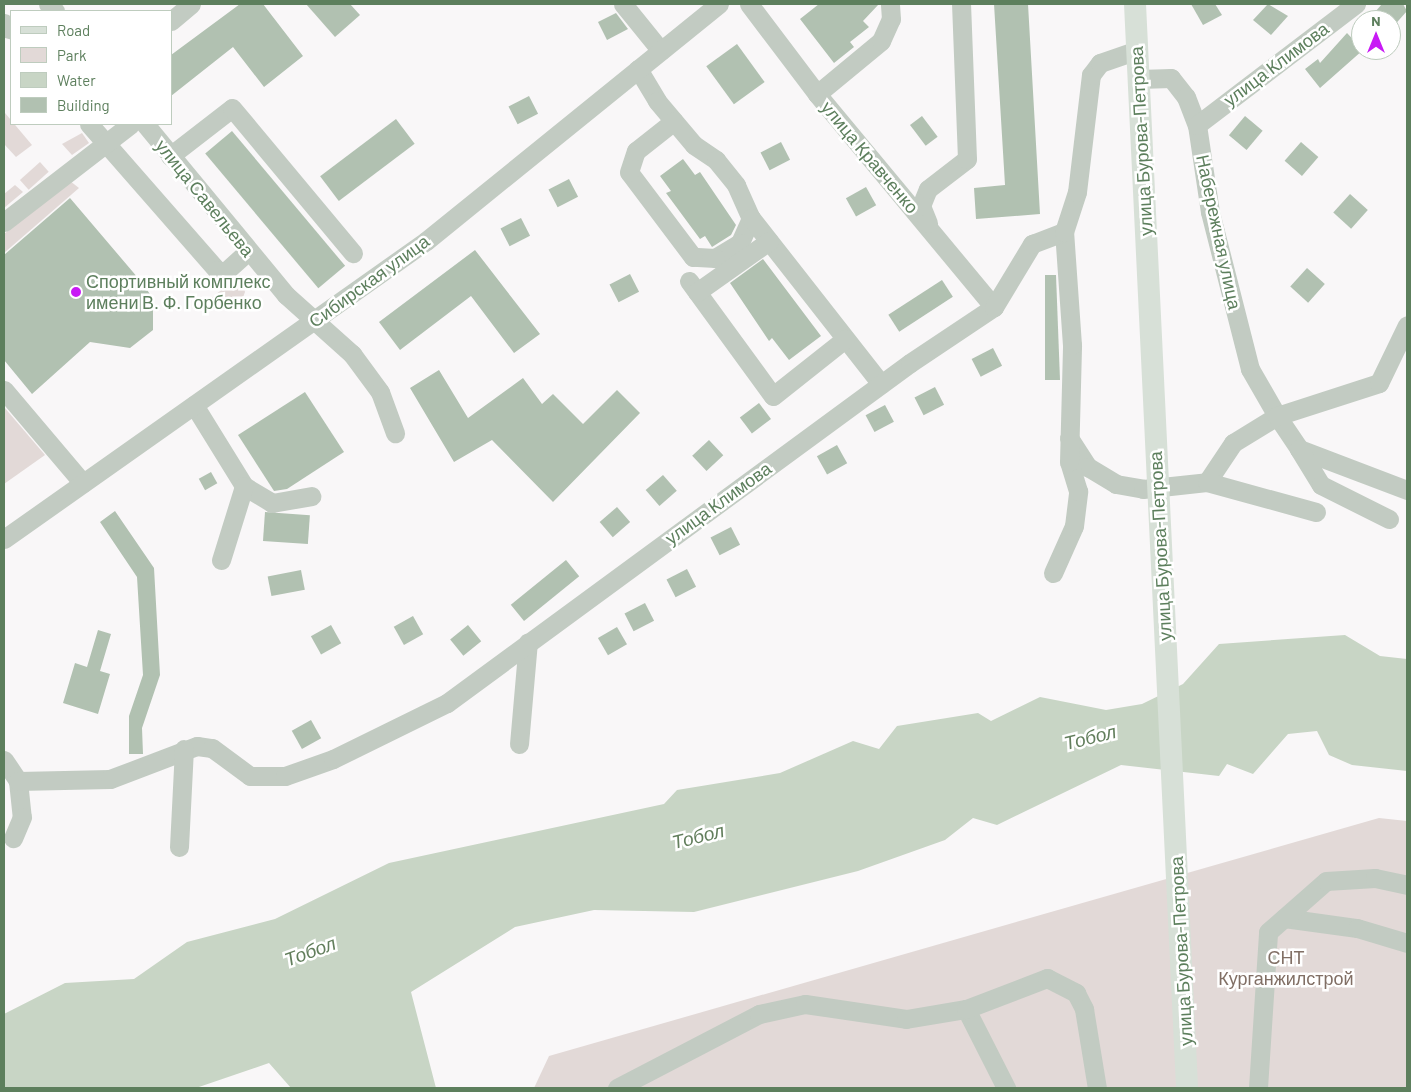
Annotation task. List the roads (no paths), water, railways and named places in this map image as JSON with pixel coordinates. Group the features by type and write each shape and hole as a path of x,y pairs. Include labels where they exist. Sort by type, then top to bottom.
{"main road":[{"name":"улица Бурова-Петрова","path":"1135,4 1187,1088"}],"street":[{"path":"172,20 191,4"},
{"path":"623,4 661,51"},
{"name":"Сибирская улица","path":"4,539 426,241 719,4"},
{"name":"улица Кравченко","path":"749,4 817,94 994,307"},
{"path":"817,94 881,41 891,19 890,4"},
{"path":"930,230 920,206 928,189 967,159 961,4"},
{"name":"улица Климова","path":"1197,125 1356,4"},
{"path":"1053,573 1074,526 1078,490 1069,462 1072,345 1064,232 1077,192 1091,76 1100,63 1137,50"},
{"path":"638,69 674,121 694,145 716,160 736,185 751,218 881,384"},
{"name":"Набережная улица","path":"1139,80 1170,78 1186,97 1197,125 1210,212 1250,369 1277,416 1321,484 1388,519"},
{"path":"170,156 232,108 353,253"},
{"path":"674,121 636,151 629,172 693,257 715,258 740,243 751,218"},
{"path":"90,125 217,270 225,272 248,251"},
{"path":"4,222 130,125"},
{"name":"улица Савельева","path":"146,125 248,251 314,321 352,354 380,392 395,433"},
{"path":"994,307 1032,244 1064,232"},
{"path":"769,241 693,286 773,396 845,339"},
{"name":"улица Климова","path":"184,749 212,748 250,776 285,776 333,759 446,703 881,384 994,307"},
{"path":"1207,482 1233,443 1277,416 1379,383 1407,325"},
{"path":"4,390 82,483"},
{"path":"194,404 244,486 272,503 311,496"},
{"path":"1069,438 1088,467 1116,484 1143,489 1207,482 1316,512"},
{"path":"1299,448 1407,490"},
{"path":"221,560 244,486"},
{"path":"519,744 528,642"},
{"path":"18,780 110,778 146,769 184,749"},
{"path":"179,847 184,749"},
{"path":"4,760 18,780 22,817 14,838"},
{"path":"1258,1088 1268,932 1326,881 1375,878 1407,885"},
{"path":"1284,918 1357,928 1407,942"},
{"path":"617,1088 759,1014 805,1004 906,1019 966,1009 1047,978 1060,981 1076,993 1084,1010 1097,1088"},
{"path":"966,1009 1006,1088"}],"water":[{"name":"Тобол","path":"1345,635 1380,656 1407,659 1407,771 1352,765 1329,755 1317,731 1288,734 1253,774 1227,764 1219,776 1121,765 997,825 973,818 945,840 858,871 694,912 594,910 515,927 411,992 436,1088 291,1088 269,1063 196,1088 4,1088 4,1014 65,983 134,979 187,942 275,919 389,863 664,804 677,790 780,773 853,741 879,749 897,726 978,713 991,721 1040,697 1106,710 1142,704 1183,684 1219,644"}],"place":[{"name":"Спортивный комплекс имени В. Ф. Горбенко","path":"76,292"}],"park label":[{"name":"СНТ Курганжилстрой","path":"1286,968"}]}
